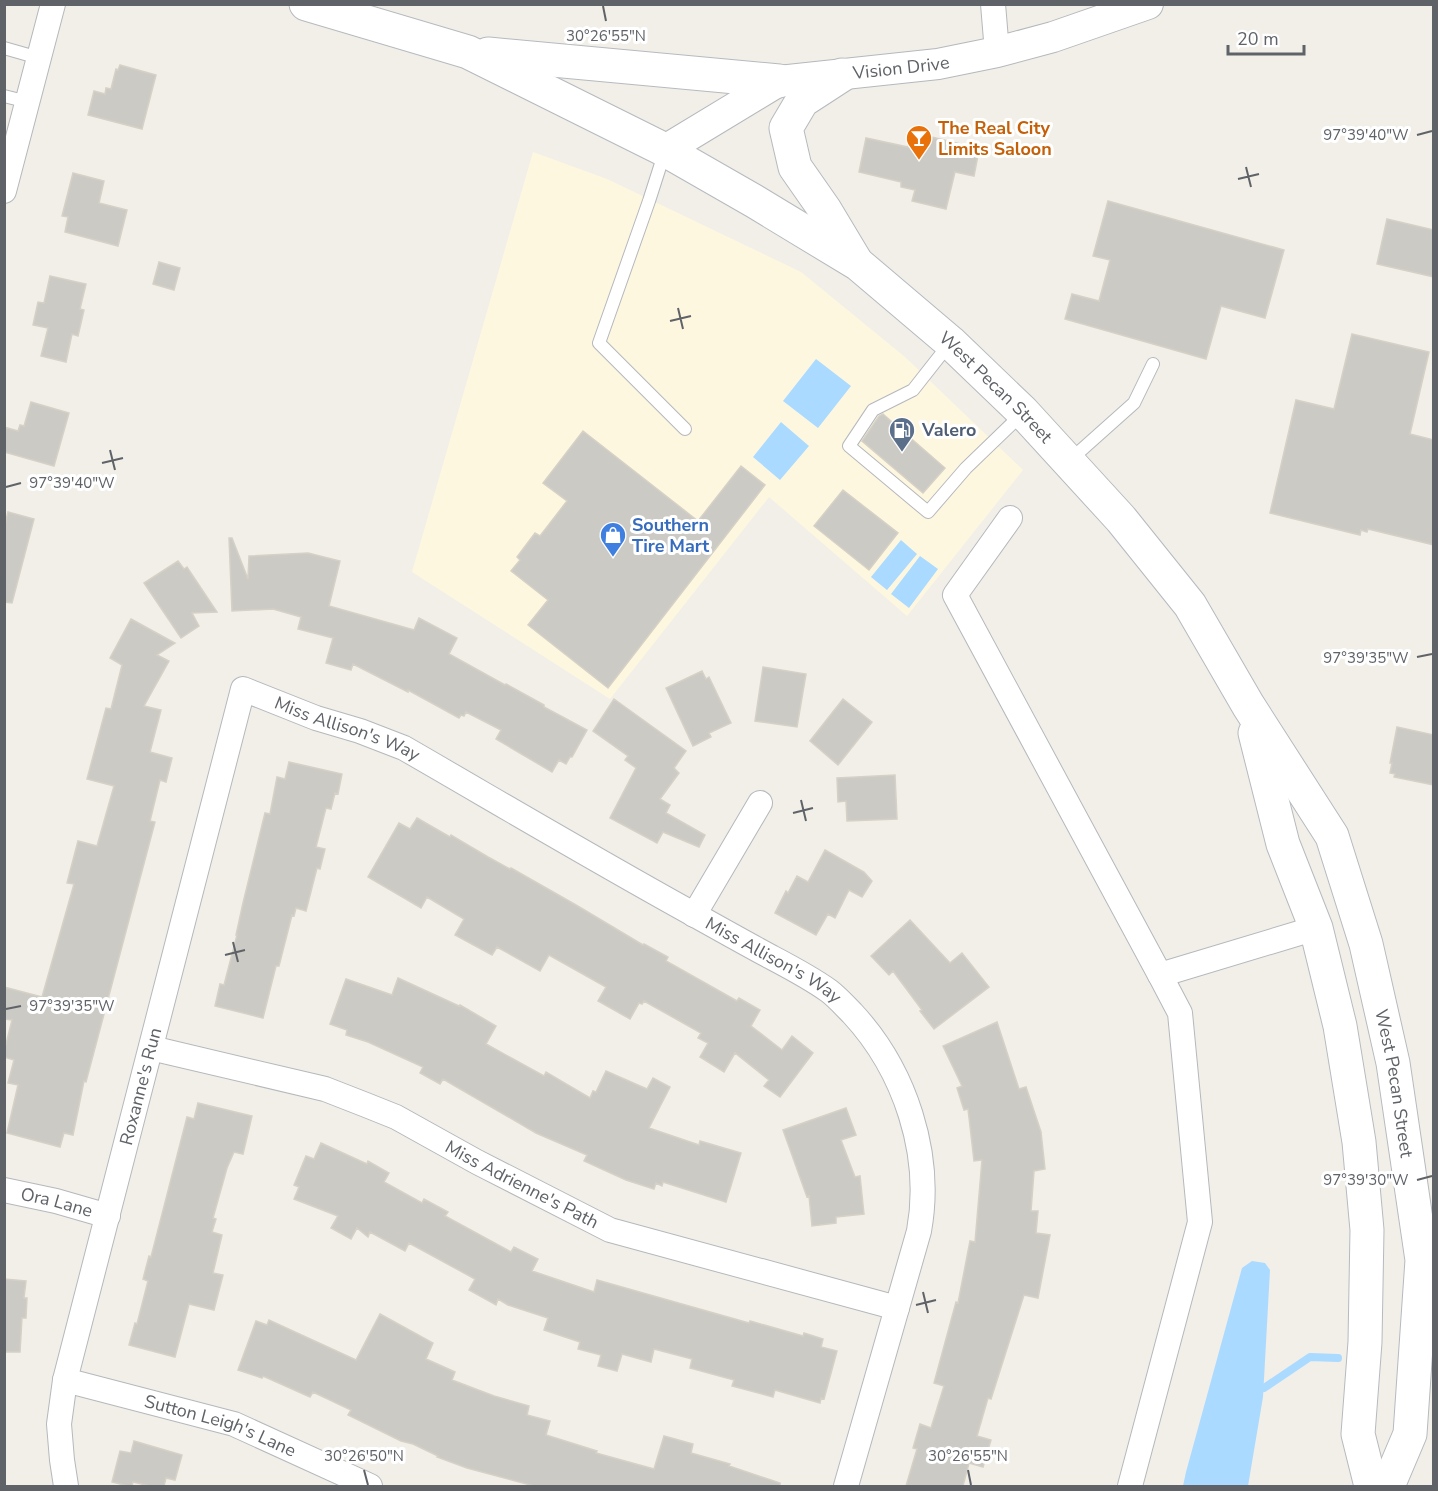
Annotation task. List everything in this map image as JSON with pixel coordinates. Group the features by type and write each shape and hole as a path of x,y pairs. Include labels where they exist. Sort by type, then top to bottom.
{"main road":[{"path":"323,7 468,52 779,81"},
{"name":"West Pecan Street","path":"468,52 665,150 858,264 950,342 1023,412 1120,519 1190,605 1248,705 1332,836 1366,944 1393,1063 1428,1257 1410,1434 1388,1486"},
{"path":"842,75 802,101 786,128 795,167 858,264"},
{"name":"West Pecan Street","path":"1248,705 1283,844 1316,928 1340,1026 1359,1143 1367,1230 1365,1342 1358,1434 1371,1486"}],"street":[{"path":"4,191 16,99 39,58 53,4"},
{"path":"993,4 997,52"},
{"name":"Vision Drive","path":"665,150 779,81 938,64 997,52 1053,37 1148,4"},
{"path":"1010,518 955,595 1180,1012 1200,1222 1130,1486"},
{"name":"Miss Allison's Way","path":"243,689 316,718 360,731 404,748 694,915 803,974 831,992 877,1045 905,1098 913,1119 922,1166 922,1213 919,1231 846,1486"},
{"name":"Roxanne's Run","path":"66,1486 59,1425 66,1380 243,689"},
{"path":"694,915 760,802"},
{"path":"1160,975 1316,928"},
{"name":"Miss Adrienne's Path","path":"151,1048 325,1089 366,1105 396,1117 477,1162 610,1230 897,1308"},
{"name":"Ora Lane","path":"4,1190 56,1201 108,1216"},
{"name":"Sutton Leigh's Lane","path":"66,1380 234,1424 370,1486"}],"lane":[{"path":"4,48 39,58"},
{"path":"665,150 599,343 685,429"},
{"path":"950,342 913,390 873,410 849,446 928,512 966,468 1023,412"},
{"path":"1068,462 1134,403 1153,364"}],"shaded area":[{"path":"533,152 607,179 801,272 905,357 1023,470 907,616 769,497 610,699 412,572"}],"water":[{"path":"816,359 851,386 818,428 783,401"},
{"path":"781,422 809,446 780,480 753,457"},
{"path":"901,540 917,554 887,590 871,577"},
{"path":"920,556 938,569 909,608 891,594"},
{"path":"1252,1261 1265,1263 1270,1270 1263,1397 1248,1486 1183,1486 1242,1268"}],"building":[{"path":"120,65 156,75 142,129 88,115 94,91 105,94 106,88 111,89 116,69 118,70"},
{"name":"The Real City Limits Saloon","path":"911,132 979,150 974,176 955,172 946,209 912,201 915,190 901,187 901,182 859,172 866,138 908,147"},
{"path":"73,173 104,181 99,203 127,210 118,246 65,232 68,217 62,216"},
{"path":"1108,201 1284,250 1265,318 1221,306 1206,359 1065,319 1072,294 1099,301 1110,260 1093,256"},
{"path":"1387,219 1434,230 1434,277 1377,264"},
{"path":"159,262 180,268 174,290 153,284"},
{"path":"50,276 86,284 80,309 84,310 78,336 72,334 66,362 41,356 48,328 33,325 38,302 44,303"},
{"path":"1352,334 1429,352 1410,434 1434,440 1434,545 1368,529 1367,532 1361,530 1360,535 1270,513 1296,400 1334,409"},
{"path":"31,402 69,413 54,466 4,452 4,427 18,431 20,425 24,426"},
{"name":"Valero","path":"883,414 945,468 923,493 862,441 879,416"},
{"name":"Southern Tire Mart","path":"583,431 698,521 741,466 765,485 608,688 528,625 548,600 511,571 520,560 517,557 535,533 540,536 567,501 543,483"},
{"path":"843,490 898,533 869,570 814,526"},
{"path":"8,512 34,519 12,603 4,602 4,528"},
{"path":"229,538 232,538 248,579 249,556 308,553 340,561 329,606 414,630 419,618 457,638 449,654 587,730 572,757 566,764 559,760 552,772 496,739 501,730 466,712 459,718 353,664 351,670 326,663 333,638 298,629 301,617 273,609 232,611"},
{"path":"178,561 184,569 187,567 217,612 192,613 199,626 181,638 144,583"},
{"path":"131,619 175,643 157,655 169,661 144,706 161,710 150,752 172,758 166,782 160,780 150,821 155,822 86,1082 84,1081 73,1135 64,1133 60,1147 7,1133 18,1085 8,1083 14,1060 4,1057 12,1020 4,1019 4,987 42,997 74,884 67,883 78,841 97,846 114,786 87,779 106,708 111,709 122,665 110,658"},
{"path":"763,667 806,674 797,727 755,721"},
{"path":"702,671 706,679 709,677 731,723 709,733 711,737 693,746 666,688"},
{"path":"614,699 686,751 674,768 679,773 660,799 670,805 666,813 705,835 699,847 663,832 657,843 610,818 636,768 625,760 628,756 593,731"},
{"path":"843,699 872,722 838,765 810,741"},
{"path":"1397,727 1434,735 1434,785 1394,777 1395,774 1390,773"},
{"path":"289,762 342,774 338,794 335,793 331,809 326,808 316,847 325,849 320,869 317,868 306,911 296,908 294,916 292,915 263,1018 215,1006 220,984 224,985 237,935 265,813 270,814 277,777 285,779"},
{"path":"895,775 897,819 847,821 846,801 838,802 837,778"},
{"path":"417,818 668,957 666,961 737,1001 739,998 760,1010 751,1026 782,1050 792,1036 813,1053 780,1097 764,1086 769,1080 735,1053 724,1072 700,1057 708,1043 698,1038 701,1033 644,1001 642,1004 639,1003 630,1019 598,1001 606,987 549,955 540,971 497,947 492,955 455,935 464,919 427,897 421,908 368,877 399,823 410,829"},
{"path":"825,850 864,872 872,881 862,897 849,890 835,918 828,914 816,935 775,913 797,876 808,882"},
{"path":"910,920 950,963 962,953 989,987 934,1029 893,971 889,975 871,956"},
{"path":"398,978 460,1005 496,1026 486,1044 544,1076 546,1072 590,1098 593,1091 596,1092 606,1071 647,1089 653,1078 670,1087 649,1128 699,1145 700,1141 741,1153 726,1202 663,1182 662,1186 656,1183 654,1189 626,1180 584,1161 587,1155 536,1133 443,1079 440,1084 420,1073 423,1067 368,1042 346,1035 347,1030 330,1024 346,979 392,995"},
{"path":"997,1022 1019,1089 1026,1087 1041,1132 1045,1169 1034,1171 1031,1211 1038,1211 1036,1233 1050,1235 1038,1298 1024,1295 991,1399 988,1398 977,1436 991,1440 983,1467 969,1463 963,1486 906,1486 917,1449 913,1448 920,1424 931,1428 944,1386 934,1383 956,1302 958,1303 970,1241 975,1242 982,1160 974,1161 968,1109 964,1110 957,1088 962,1086 943,1046"},
{"path":"198,1103 252,1116 243,1154 234,1152 227,1168 213,1218 216,1219 212,1232 222,1235 213,1273 223,1275 214,1310 189,1304 175,1357 129,1345 148,1281 143,1279 149,1256 151,1257 187,1117 194,1119"},
{"path":"846,1108 856,1135 841,1140 855,1177 860,1176 864,1214 836,1217 836,1223 812,1226 809,1196 807,1197 783,1130"},
{"path":"321,1143 367,1164 368,1161 389,1173 384,1182 422,1203 424,1199 448,1212 445,1216 511,1252 514,1247 538,1259 532,1271 594,1292 597,1280 749,1323 750,1321 803,1336 804,1333 823,1339 821,1347 837,1351 824,1399 821,1398 820,1403 775,1390 773,1397 732,1386 734,1380 690,1368 692,1359 654,1349 651,1362 622,1354 617,1371 598,1366 601,1355 578,1349 580,1342 544,1330 548,1318 508,1305 498,1299 496,1305 469,1290 475,1279 409,1243 405,1251 370,1232 368,1237 357,1228 351,1239 331,1228 338,1216 294,1199 299,1187 294,1185 306,1156 314,1159"},
{"path":"4,1279 26,1281 24,1298 27,1298 26,1318 22,1318 20,1352 4,1352"},
{"path":"380,1314 433,1343 426,1359 455,1372 452,1380 529,1406 527,1415 550,1421 546,1435 597,1451 596,1453 654,1469 664,1436 693,1444 691,1453 730,1464 729,1466 780,1483 780,1486 534,1486 467,1468 437,1457 348,1415 351,1410 313,1392 310,1397 263,1376 262,1378 238,1370 256,1321 267,1325 269,1320 356,1360"},
{"path":"134,1441 182,1455 175,1480 166,1478 164,1486 133,1482 132,1486 128,1486 112,1482 120,1451 131,1453"}],"waterway":[{"path":"1264,1388 1310,1357 1338,1358"}],"place":[{"name":"The Real City Limits Saloon","path":"919,161"},
{"name":"Valero","path":"902,453"},
{"name":"Southern Tire Mart","path":"613,558"}]}
